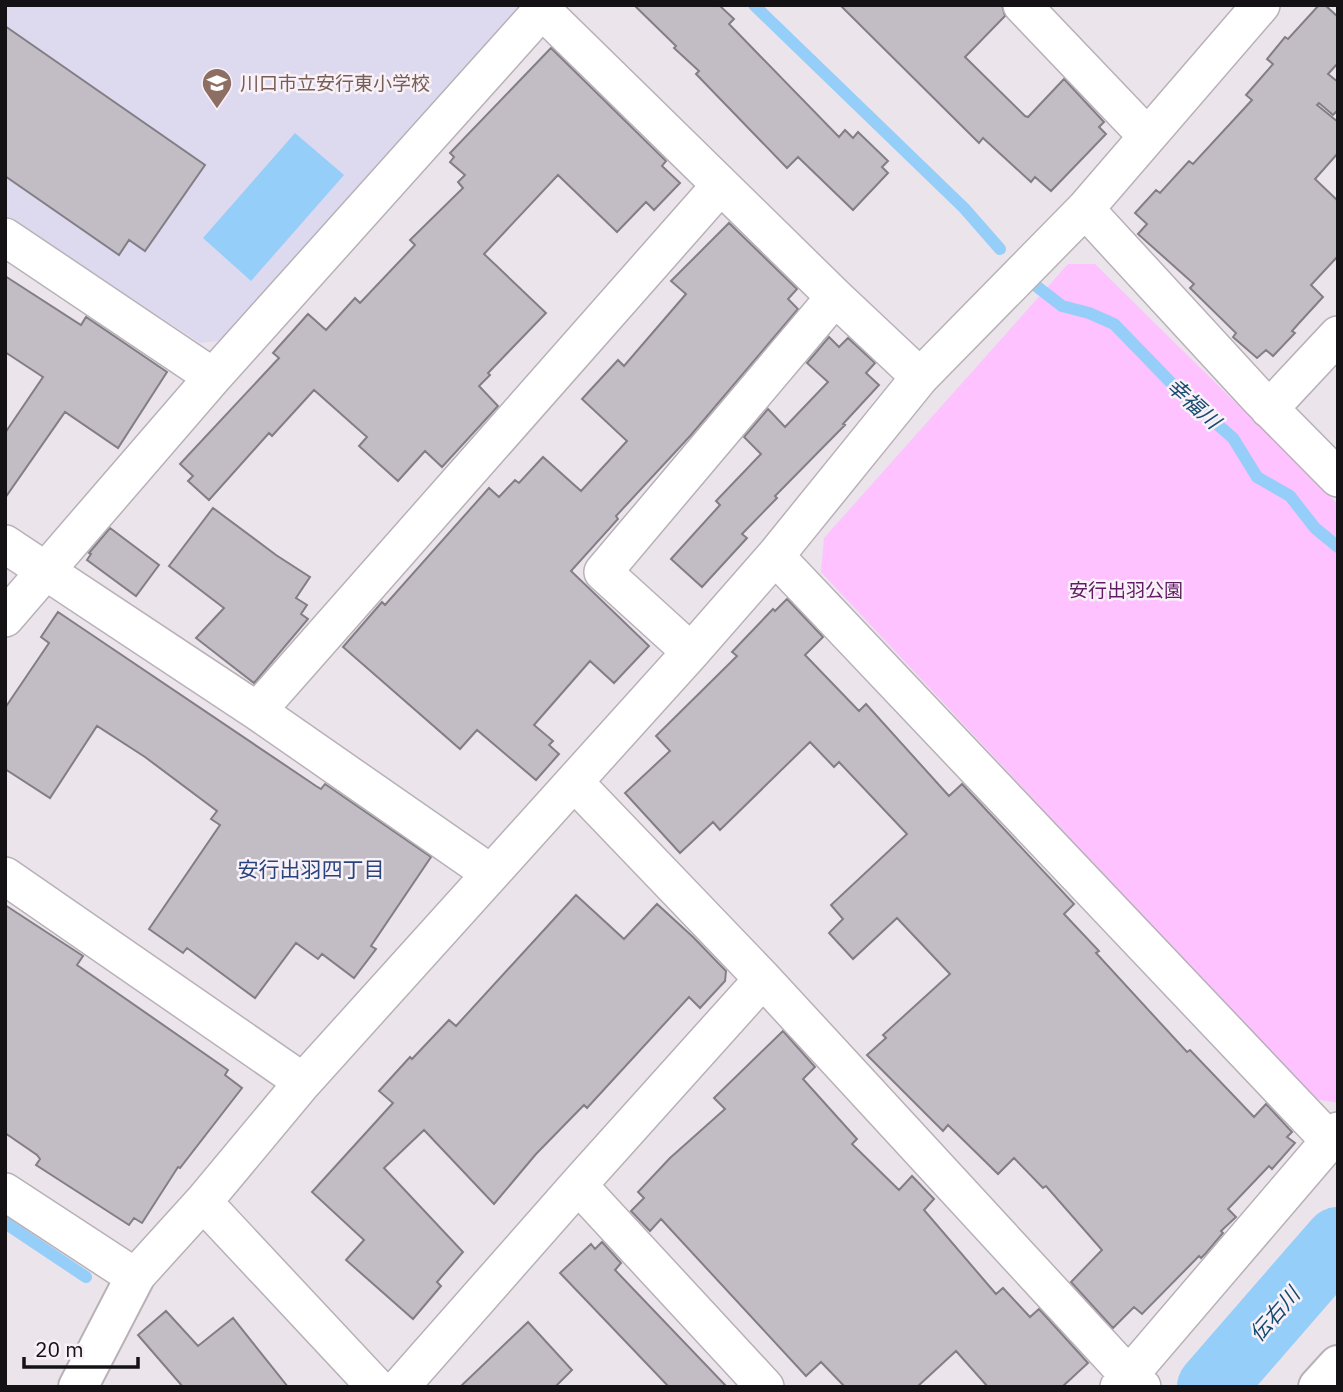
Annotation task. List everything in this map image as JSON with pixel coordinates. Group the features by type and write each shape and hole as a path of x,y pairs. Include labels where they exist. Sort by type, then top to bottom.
{"street":[{"path":"1022,5 1147,136"},
{"path":"88,1382 135,1277 203,1202 303,1082 490,873 575,783 775,556 920,377 1085,209 1261,5"},
{"path":"5,618 213,377 542,10 835,298 920,377"},
{"path":"257,711 720,186"},
{"path":"1085,209 1269,409 1338,478"},
{"path":"5,237 213,377"},
{"path":"691,652 603,572 835,298"},
{"path":"1269,409 1338,335"},
{"path":"5,544 257,711 490,873"},
{"path":"575,783 763,979 1130,1382 1333,1136 775,556"},
{"path":"5,876 303,1082"},
{"path":"400,1387 763,979"},
{"path":"578,1185 765,1387"},
{"path":"5,1192 135,1277"},
{"path":"203,1202 376,1387"},
{"path":"1318,1387 1338,1365"}],"shaded area":[{"name":"川口市立安行東小学校","path":"5,5 522,5 225,340 200,343 5,215"}],"green space":[{"name":"安行出羽公園","path":"1068,264 1095,264 1338,504 1338,1103 1314,1099 821,572 824,538"}],"water":[{"path":"295,133 344,175 251,281 203,238"}],"building":[{"path":"634,5 719,5 734,19 729,24 839,137 845,130 853,138 858,132 888,161 882,167 888,173 853,210 798,157 787,168 696,74 699,71 674,48 676,46"},
{"path":"840,5 1002,5 1005,16 965,57 1028,117 1064,79 1104,122 1099,127 1106,134 1051,191 1035,177 1031,182 983,138 979,143"},
{"path":"1319,5 1325,5 1338,17 1338,63 1328,74 1338,82 1338,110 1333,115 1319,103 1317,105 1338,122 1338,153 1315,179 1338,201 1338,256 1311,285 1323,297 1292,331 1295,333 1273,356 1266,350 1257,358 1233,337 1236,333 1190,288 1194,284 1138,234 1147,224 1135,213 1156,190 1160,193 1189,161 1193,164 1252,100 1246,95 1273,64 1267,59 1285,37 1288,39"},
{"path":"5,26 205,165 145,251 129,240 119,255 5,176"},
{"path":"551,48 666,161 662,166 680,183 654,210 646,202 617,232 558,175 484,254 546,313 488,373 490,375 479,386 498,406 442,467 425,451 398,481 359,446 367,437 314,390 272,436 269,433 209,500 188,481 193,476 180,464 279,358 273,353 308,314 326,330 355,298 360,303 415,245 410,240 463,188 458,182 465,175 450,162 454,157 450,153"},
{"path":"729,223 797,289 788,299 798,309 571,571 649,646 614,683 590,661 534,725 553,741 549,745 559,754 536,780 477,730 460,749 343,647 382,602 385,605 489,488 499,497 515,480 519,483 543,457 581,491 627,441 582,399 618,360 624,366 686,294 671,281"},
{"path":"5,276 81,325 86,317 167,372 118,448 65,412 5,498 5,433 43,377 5,352"},
{"path":"829,337 839,347 848,338 875,363 866,373 879,385 843,424 845,425 775,496 777,498 742,534 747,538 702,587 671,559 720,505 716,501 761,454 744,437 768,409 785,427 828,382 807,363"},
{"path":"213,508 310,577 296,598 307,605 301,614 308,619 254,683 196,638 224,608 169,566"},
{"path":"110,528 159,565 136,596 87,560 91,554 89,553"},
{"path":"787,599 823,637 805,655 859,711 866,704 949,796 962,784 1074,904 1064,914 1187,1052 1190,1050 1254,1117 1266,1104 1292,1132 1287,1137 1295,1143 1272,1169 1269,1166 1228,1209 1236,1217 1221,1231 1223,1233 1206,1253 1201,1258 1199,1256 1142,1314 1134,1307 1113,1328 1071,1282 1102,1250 1046,1186 1043,1188 1014,1158 998,1174 948,1125 943,1131 867,1055 886,1038 883,1035 950,974 897,918 853,959 829,933 843,919 831,905 907,834 839,762 834,767 810,742 720,830 713,822 680,853 625,793 670,751 656,736 737,656 732,652 773,609 775,611"},
{"path":"58,612 316,786 321,789 325,784 431,857 371,946 376,949 354,978 322,954 318,959 296,943 255,998 187,948 183,953 149,929 220,825 211,819 217,811 145,757 97,726 50,798 5,769 5,708 49,643 41,637"},
{"path":"576,895 624,939 657,904 726,971 725,981 700,1008 689,997 587,1108 584,1105 536,1154 494,1204 424,1130 384,1168 463,1252 437,1282 441,1286 413,1319 346,1260 364,1240 312,1192 393,1103 379,1091 449,1020 456,1026"},
{"path":"5,905 83,956 77,965 228,1070 225,1075 242,1088 180,1168 178,1167 142,1223 134,1218 129,1225 36,1165 40,1159 37,1155 5,1133"},
{"path":"783,1031 815,1067 803,1079 857,1139 852,1144 899,1190 912,1176 934,1199 924,1210 996,1294 1003,1288 1030,1317 1039,1309 1088,1363 1062,1387 988,1387 956,1351 917,1387 845,1387 821,1362 806,1376 661,1219 650,1231 631,1211 644,1198 638,1192 670,1158 725,1109 714,1098"},
{"path":"602,1242 621,1263 615,1270 727,1387 669,1387 560,1273 591,1244 595,1249"},
{"path":"166,1311 198,1346 233,1318 288,1387 183,1387 138,1335"},
{"path":"528,1322 572,1370 555,1387 460,1387"}],"waterway":[{"name":"幸福川","path":"754,5 964,208 1000,249"},
{"name":"幸福川","path":"1031,282 1062,306 1089,313 1114,324 1180,392 1233,438 1257,477 1290,496 1315,528 1338,547"},
{"path":"5,1223 86,1277"},
{"name":"伝右川","path":"1211,1387 1338,1241"}],"place":[{"name":"川口市立安行東小学校","path":"217,110"}],"district":[{"name":"安行出羽四丁目","path":"311,869"}]}
